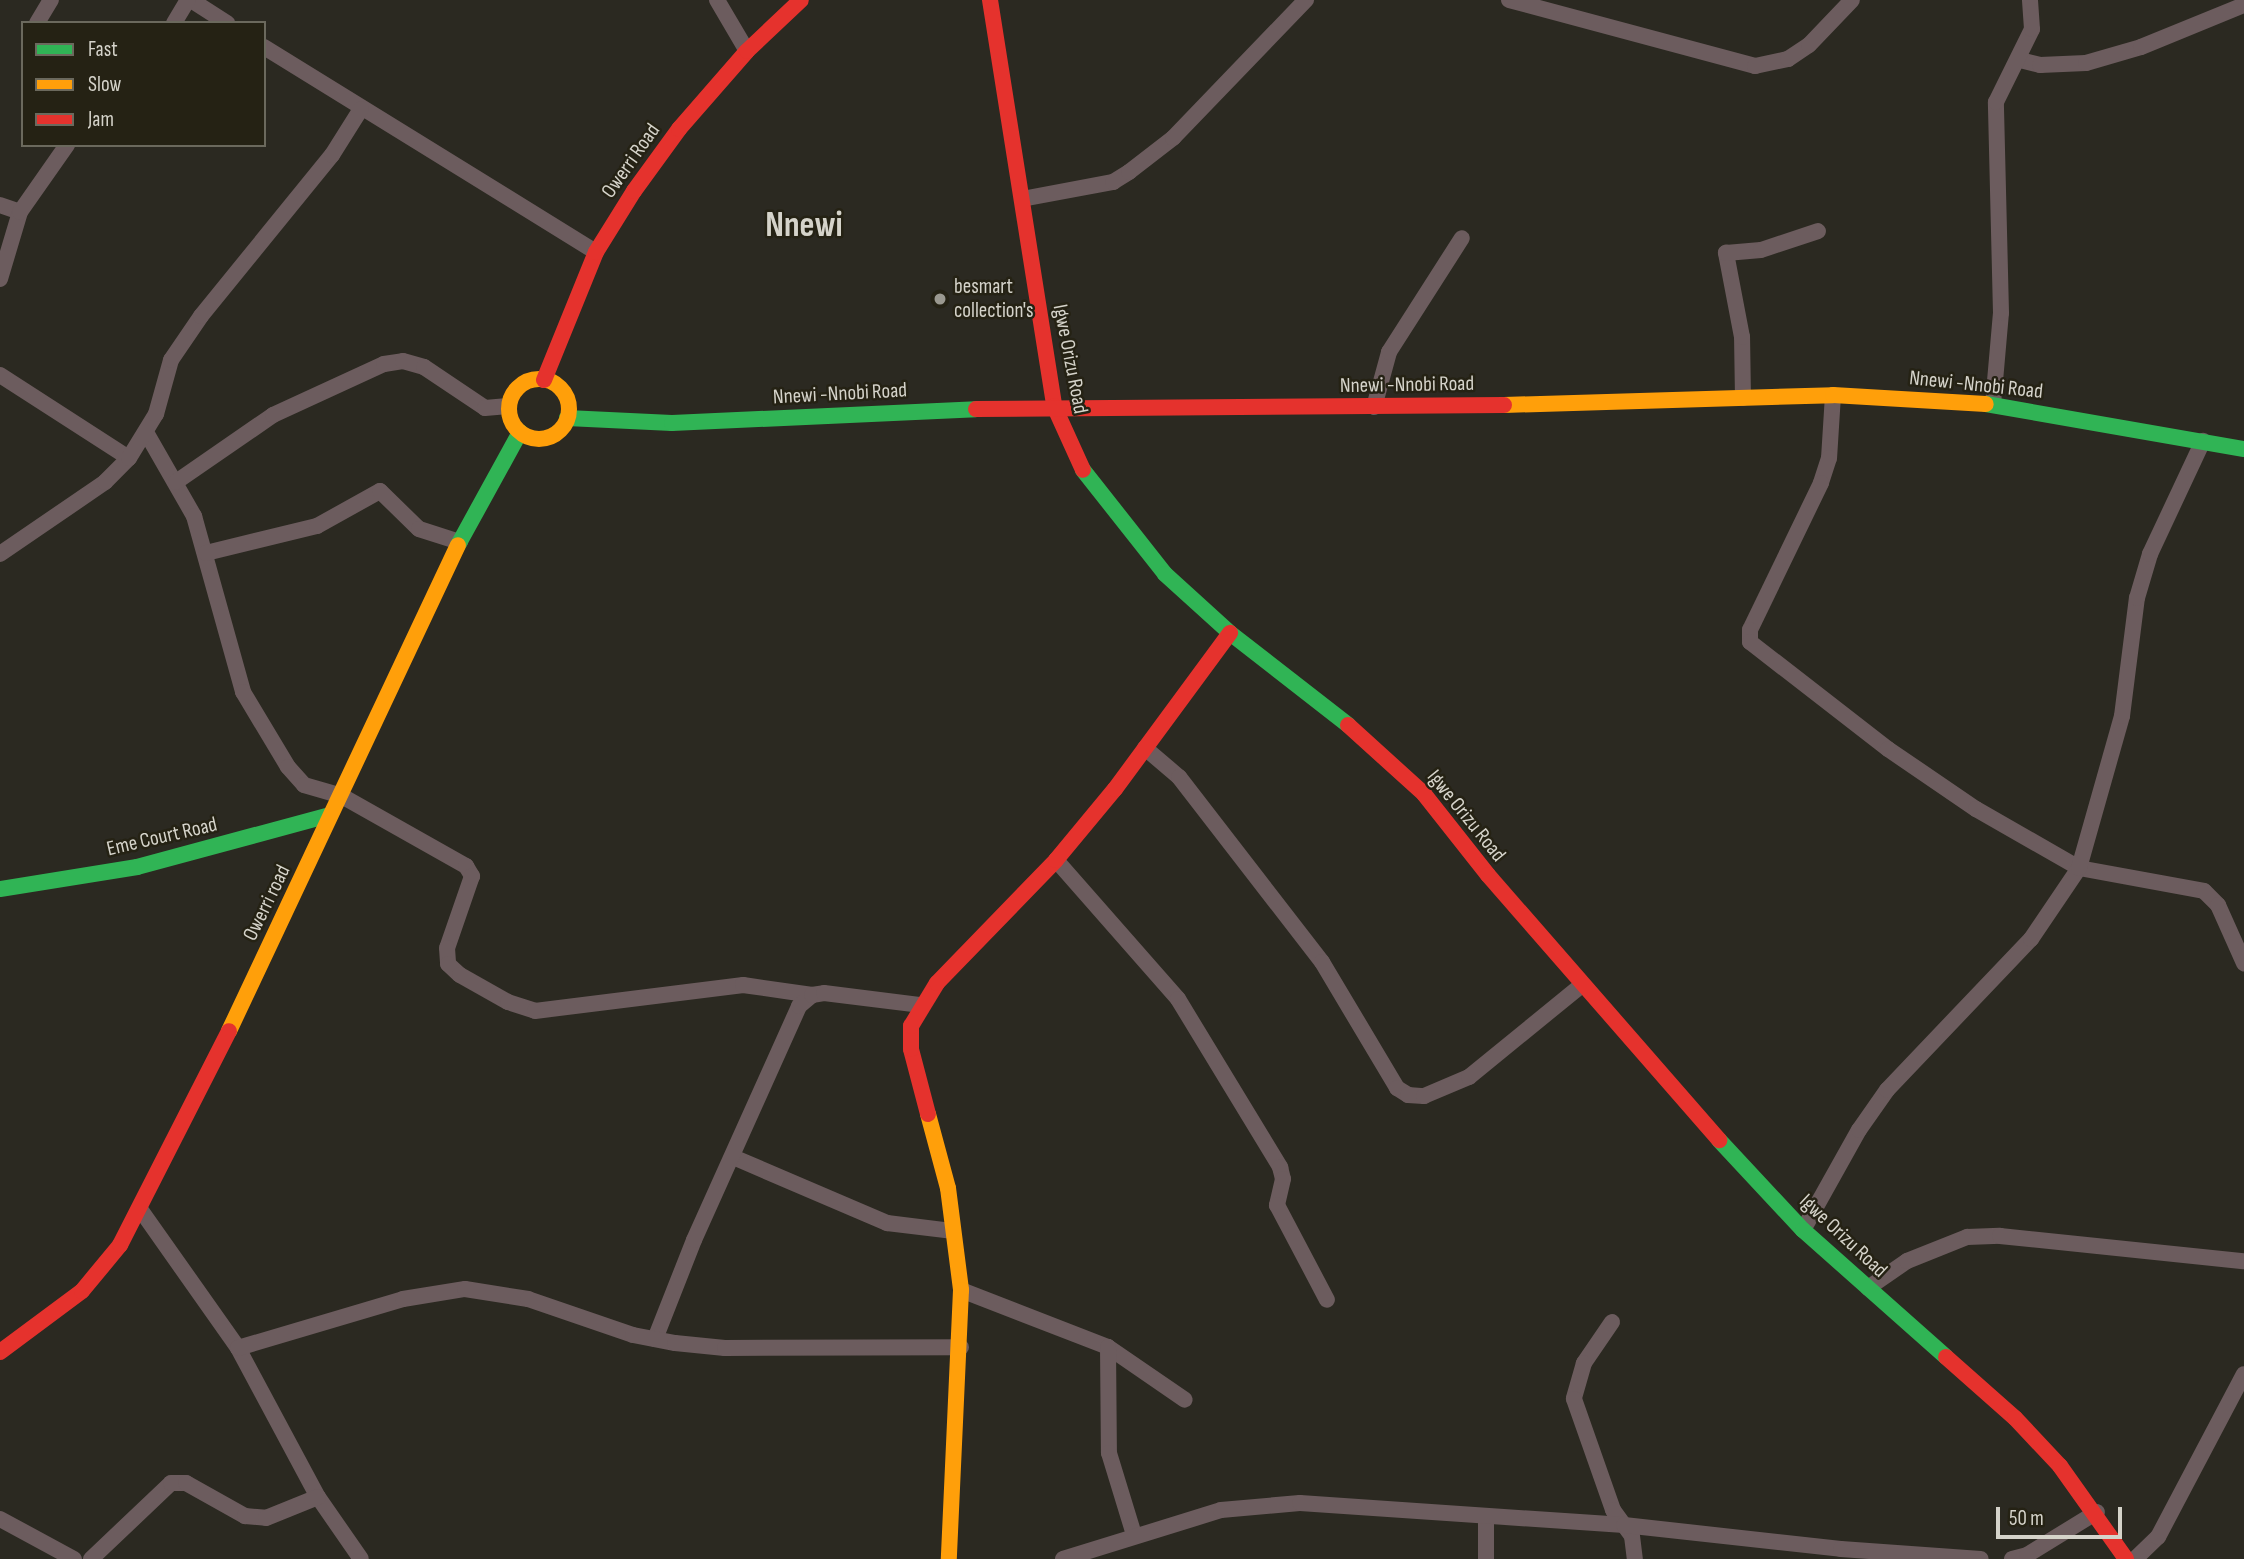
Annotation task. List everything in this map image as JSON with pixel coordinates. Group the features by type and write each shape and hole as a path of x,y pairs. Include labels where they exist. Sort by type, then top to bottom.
{"main road":[{"name":"Owerri Road","path":"544,380 596,252 679,129 747,51 802,0"},
{"name":"Igwe Orizu Road","path":"990,0 1054,407 1072,453 1111,510 1165,574 1230,633 1390,760 1424,794 1582,985 1803,1230 2015,1418 2097,1512 2126,1559"},
{"path":"544,380 561,389 567,418 548,438 520,432 509,406 520,385 544,380"},
{"name":"Nnewi -Nnobi Road","path":"567,418 672,423 1054,407 1374,407 1833,395 1993,404 2244,449"},
{"name":"Owerri road","path":"0,1352 59,1310 102,1271 140,1209 460,542 520,432"},
{"path":"949,1559 961,1348 961,1290 948,1188 911,1049 911,1026 921,1005 961,956 1056,860 1145,748 1230,633"},
{"name":"Eme Court Road","path":"0,889 137,867 330,815"}],"street":[{"path":"38,21 51,0"},
{"path":"175,21 189,0 224,21"},
{"path":"716,0 747,51"},
{"path":"1022,199 1113,182 1129,172 1172,138 1306,0"},
{"path":"1509,0 1755,66 1780,62 1810,46 1852,0"},
{"path":"1993,404 2001,313 1996,102 2020,60 2032,29 2030,0"},
{"path":"2020,60 2040,65 2085,64 2141,47 2235,5"},
{"path":"266,48 596,252"},
{"path":"0,554 105,482 130,458 147,434 171,360 201,316 332,155 361,109"},
{"path":"0,279 20,212 66,147"},
{"path":"0,205 20,212"},
{"path":"1743,397 1742,337 1726,253 1761,250 1818,231"},
{"path":"1374,407 1389,352 1462,238"},
{"path":"176,482 273,415 384,364 403,361 424,367 485,408 509,406"},
{"path":"0,375 130,458"},
{"path":"1833,395 1829,458 1821,483 1750,629 1750,642 1899,757 1976,809 2079,868 2204,891 2218,905 2244,963"},
{"path":"147,434 194,516 243,692 304,785 340,795 466,866 472,876 447,948 448,964 508,1002 535,1011 562,1011 743,985 812,995 921,1005"},
{"path":"1803,1230 1859,1130 1887,1090 2031,939 2079,868 2122,716 2137,598 2150,554 2203,441"},
{"path":"206,553 317,526 380,491 419,529 460,542"},
{"path":"1145,748 1179,777 1322,962 1397,1088 1408,1095 1424,1096 1469,1077 1582,985"},
{"path":"1056,860 1178,999 1279,1167 1283,1179 1277,1205 1327,1300"},
{"path":"655,1339 694,1240 799,1006 812,995"},
{"path":"733,1157 887,1223 952,1231"},
{"path":"140,1209 239,1348 318,1497 361,1559"},
{"path":"1868,1289 1917,1256 1967,1237 2000,1236 2244,1261"},
{"path":"239,1348 403,1299 465,1289 528,1298 655,1339 725,1348 961,1348"},
{"path":"961,1290 1108,1347 1185,1400"},
{"path":"1612,1322 1584,1363 1574,1399 1613,1510 1632,1536 1635,1559"},
{"path":"1108,1347 1109,1453 1134,1535"},
{"path":"2136,1559 2158,1536 2244,1374"},
{"path":"91,1559 171,1483 186,1483 245,1516 266,1518 318,1497"},
{"path":"1063,1559 1221,1510 1300,1503 1624,1525 1841,1549 1981,1559"},
{"path":"2012,1559 2027,1555 2097,1512"},
{"path":"1486,1517 1486,1559"},
{"path":"0,1519 74,1559"}],"traffic: fast":[{"path":"1986,404 2244,449"},
{"path":"567,418 672,423 976,409"},
{"path":"458,545 520,432"},
{"path":"1083,470 1165,574 1230,633 1348,725"},
{"path":"0,889 137,867 330,815"},
{"path":"1719,1140 1803,1230 1946,1357"}],"traffic: slow":[{"path":"539,379 556,384 564,392 569,409 564,426 556,434 539,439 522,434 514,426 509,409 514,392 522,384 539,379"},
{"path":"1504,405 1833,395 1986,404"},
{"path":"229,1031 458,545"},
{"path":"928,1114 948,1188 961,1290 949,1559"}],"traffic: jam":[{"path":"544,380 596,252 634,191 679,129 747,51 801,0"},
{"path":"990,0 1054,406 1083,470"},
{"path":"976,409 1504,405"},
{"path":"928,1114 911,1049 911,1026 937,983 1056,860 1115,789 1230,633"},
{"path":"1348,725 1424,794 1488,875 1719,1140"},
{"path":"0,1352 82,1291 120,1245 229,1031"},
{"path":"1946,1357 2015,1418 2060,1466 2126,1559"}],"place":[{"name":"besmart collection's","path":"940,299"}],"district":[{"name":"Nnewi","path":"804,226"}]}
